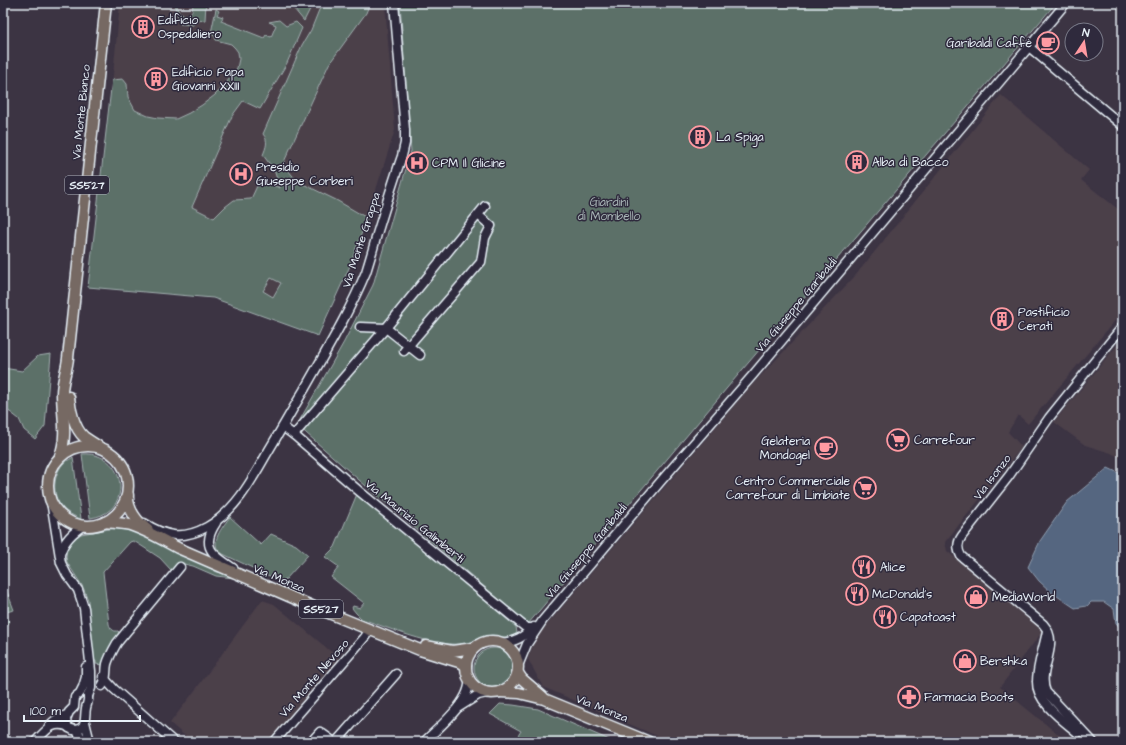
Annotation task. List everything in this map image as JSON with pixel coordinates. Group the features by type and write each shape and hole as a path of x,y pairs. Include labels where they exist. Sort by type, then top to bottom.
{"main road":[{"name":"Via Monte Bianco","path":"60,456 64,444 62,392 67,366 106,3"},
{"name":"Via Monte Bianco","path":"67,366 70,408 74,420 84,437 103,449"},
{"name":"SS527","path":"88,445 103,449 118,459 123,467 127,477 128,488 125,502 122,508 112,519 92,525 75,524 61,515 55,509 51,501 48,487 51,469 60,456 70,449 88,445"},
{"name":"Via Monza","path":"128,488 127,501 130,509 146,529 159,538"},
{"name":"Via Monza","path":"105,522 129,525 250,580 420,650 462,663 466,666"},
{"name":"Via Monza","path":"391,637 441,649 452,650 474,648"},
{"path":"494,641 508,646 513,652 517,658 518,670 515,680 511,686 500,692 487,693 476,688 469,678 466,666 468,657 474,648 480,644 494,641"},
{"name":"Via Monza","path":"518,670 522,680 544,698"},
{"name":"Via Monza","path":"500,692 519,693 544,698 649,742"}],"street":[{"name":"Via Monte Grappa","path":"250,580 217,558 209,544 209,538 212,528 217,520 239,497 283,427 357,293 367,269 402,156 404,143 394,3"},
{"name":"Via Giuseppe Garibaldi","path":"518,670 527,644 543,620 752,376 1066,3"},
{"path":"1029,47 1123,126"},
{"path":"294,435 386,328 485,206"},
{"path":"406,348 481,262 484,238 490,226 478,215"},
{"name":"Via Isonzo","path":"1092,742 1046,692 1043,682 1050,641 1050,634 1047,628 961,556 958,551 958,545 959,540 1009,476 1049,418 1123,326"},
{"path":"360,327 386,328 406,348 420,355"},
{"name":"Via Maurizio Galimberti","path":"283,427 525,627 534,628"},
{"path":"51,501 60,559 63,567 78,590 84,608 91,671 91,688 85,697"},
{"name":"Via Monte Grappa","path":"137,518 157,531 171,535 185,535 197,532 217,520"},
{"path":"60,559 62,550 68,538 84,525"},
{"path":"45,732 52,722 67,715 74,707 75,697 85,697 95,689 104,676 110,656 117,643 180,567"},
{"name":"Via Giuseppe Garibaldi","path":"501,643 517,640 543,620"},
{"name":"Via Monte Nevoso","path":"274,742 365,637 370,629"},
{"path":"87,633 86,677 83,687 86,709 85,722 90,742"},
{"path":"91,671 104,676 114,689 174,742"},
{"path":"311,742 320,732 335,742 396,674"},
{"path":"424,742 458,707 468,690 470,683 469,678"},
{"path":"458,707 478,695 487,693"},
{"path":"67,715 66,723 70,728 79,734 84,742"},
{"path":"35,742 53,725 58,724 79,729 85,722"}],"shaded area":[{"name":"Presidio Giuseppe Corberi","path":"120,3 385,3 395,130 367,218 349,267 318,336 213,298 88,287 109,116"},
{"path":"1001,95 1089,170 1081,180 1123,213 1123,311 1028,424 1018,415 1008,432 1022,447 945,542 947,551 1043,631 1000,687 1065,740 1064,742 671,742 543,687 528,659 534,640 751,386 855,276"},
{"path":"1123,338 1123,459 1111,453 1085,445 1054,422"},
{"path":"262,600 274,604 341,660 269,742 192,742 170,723"}],"green space":[{"path":"175,3 178,3 177,7 179,13 185,15 192,11 192,3 206,3 205,20 197,21 193,25 180,24"},
{"path":"289,3 313,3 304,21"},
{"path":"324,3 370,3 366,13 329,64 283,164 297,181 336,200 367,218 349,268 318,336 213,298 88,287 112,80 123,79 127,84 128,97 135,110 148,116 176,119 202,105 215,95 224,86 237,68 239,59 238,52 231,44 216,40 211,33 216,9 219,11 217,15 223,17 221,21 264,38 266,35 271,37 276,25 269,22 279,20 286,26 296,22 302,28 287,63 260,109 243,101 232,116 192,207 214,218 234,200 251,199 257,186 267,183 280,188 274,170 263,155 266,142 263,134 319,10","holes":["271,278 281,283 273,297 263,291"]},
{"name":"Giardini di Mombello","path":"400,3 1056,3 743,369 528,624 359,480 297,425 344,342 373,285 411,151"},
{"path":"51,354 45,426 35,439 24,430 19,419 3,409 3,368 22,371 38,356"},
{"path":"82,454 97,456 109,462 116,472 120,483 119,495 114,505 104,514 90,518"},
{"path":"73,457 81,519 68,513 62,507 58,502 55,490 58,472 65,462"},
{"path":"357,494 516,627 517,633 506,637 484,638 464,644 449,644 424,640 362,619 352,608 353,606 360,608 364,603 331,577 339,567 325,557 335,547"},
{"path":"230,517 261,545 271,534 296,545 308,555 286,579 280,581 223,554 218,550 216,542 219,533"},
{"path":"121,527 137,532 174,552 217,572 227,574 234,578 216,576 193,566 180,563 171,570 160,558 137,543 133,541 130,542 103,572 109,624 112,629 119,632 102,665 96,664 96,661 93,661 88,600 83,587 67,562 67,549 69,544 81,534"},
{"path":"3,581 14,610 6,612 9,623 3,631"},
{"path":"494,648 508,654 514,668 508,682 494,688 480,682 474,668 480,654"},
{"path":"500,704 538,709 614,742 514,742 521,731 490,714"}],"water":[{"path":"1108,468 1123,475 1123,631 1116,623 1114,609 1104,602 1091,602 1087,606 1075,608 1051,592 1039,581 1028,567 1040,541 1067,502"}],"place":[{"name":"Edificio Ospedaliero","path":"143,27"},
{"name":"Garibaldi Caffè","path":"1048,43"},
{"name":"Edificio Papa Giovanni XXIII","path":"156,79"},
{"name":"La Spiga","path":"700,137"},
{"name":"Alba di Bacco","path":"857,162"},
{"name":"CPM Il Glicine","path":"417,163"},
{"name":"Presidio Giuseppe Corberi","path":"241,174"},
{"name":"Pastificio Cerati","path":"1002,319"},
{"name":"Carrefour","path":"898,440"},
{"name":"Gelateria Mondogel","path":"826,448"},
{"name":"Centro Commerciale Carrefour di Limbiate","path":"865,488"},
{"name":"Alice","path":"864,567"},
{"name":"McDonald's","path":"857,594"},
{"name":"MediaWorld","path":"976,597"},
{"name":"Capatoast","path":"885,617"},
{"name":"Bershka","path":"965,661"},
{"name":"Farmacia Boots","path":"909,697"}]}
